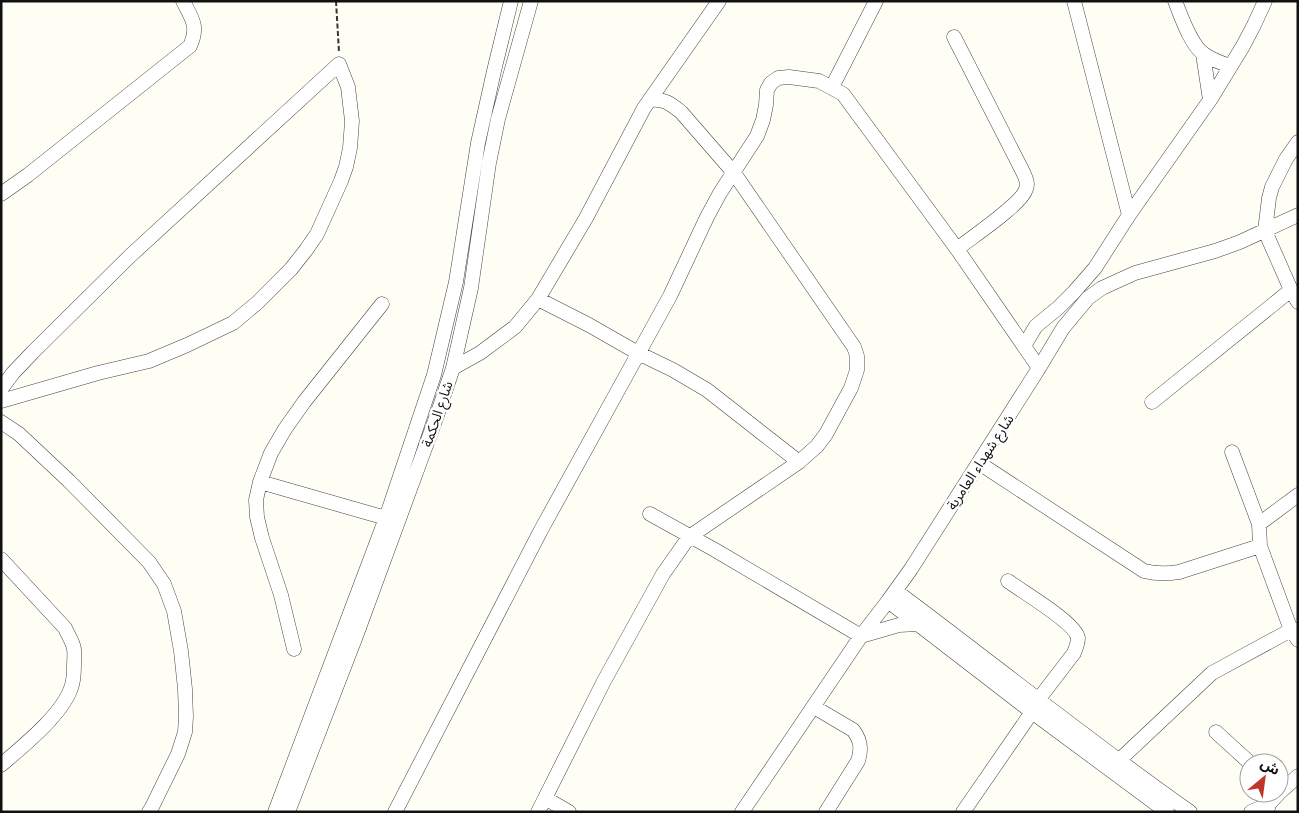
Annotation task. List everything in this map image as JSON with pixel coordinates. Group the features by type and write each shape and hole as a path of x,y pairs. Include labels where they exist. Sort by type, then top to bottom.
{"street":[{"path":"1,194 28,175 190,46 195,30 183,1"},
{"name":"شارع الحكمة","path":"275,812 386,518 434,375 456,282 478,143 511,1"},
{"name":"شارع الحكمة","path":"288,812 356,636 453,368 471,288 489,163 498,119 531,1"},
{"path":"453,368 480,353 515,327 538,299 586,218 640,114 719,1"},
{"path":"832,87 876,1"},
{"path":"1074,1 1129,215"},
{"path":"1175,1 1197,48 1203,54 1230,66"},
{"path":"1024,346 1036,326 1058,308 1095,268 1129,215 1210,100 1254,25 1265,1"},
{"path":"954,37 1027,183 1023,194 1013,205 957,248"},
{"path":"1203,54 1210,100"},
{"path":"1,389 33,352 130,256 339,64 348,87 352,121 350,148 346,167 317,234 291,268 257,303 233,323 149,361 98,373 1,401"},
{"path":"395,812 546,521 670,296 706,217 756,136 765,113 767,90 774,80 789,77 819,81 843,94 957,248 1039,368"},
{"path":"538,812 622,648 663,574 689,537 799,462 817,446 826,434 851,388 857,370 857,356 854,348 734,173 681,112 660,99 650,100"},
{"path":"1152,402 1294,296 1265,231 1272,187 1286,159 1298,142"},
{"name":"شارع شهداء العامرية","path":"742,812 862,636 892,596 979,463 1063,328 1078,308 1102,288 1134,273 1240,242 1298,215"},
{"path":"538,299 638,353 674,370 707,390 799,462"},
{"path":"294,649 281,594 257,517 256,500 260,482 271,453 285,429 304,402 382,304"},
{"path":"1,422 19,434 69,481 149,562 164,584 174,611 181,651 186,717 185,732 178,754 149,812"},
{"path":"1114,765 1212,673 1296,633 1260,546 1260,524 1232,452"},
{"path":"979,463 1144,571 1170,574 1260,546"},
{"path":"260,482 386,518"},
{"path":"1260,524 1298,495"},
{"path":"650,514 862,636 899,625 918,624"},
{"path":"1,559 65,628 74,650 73,678 67,698 41,729 1,765"},
{"path":"962,812 1074,653 1077,645 1078,637 1074,629 1063,619 1008,582"},
{"path":"892,596 918,624 1035,706 1114,765 1167,812"},
{"path":"892,596 971,646 1035,706"},
{"path":"814,707 853,730 860,743 861,752 858,761 826,812"},
{"path":"1216,732 1239,753"},
{"path":"1114,765 1190,812"},
{"path":"545,798 569,812"},
{"path":"1251,812 1268,808"}],"path":[{"path":"336,1 339,64"}]}
